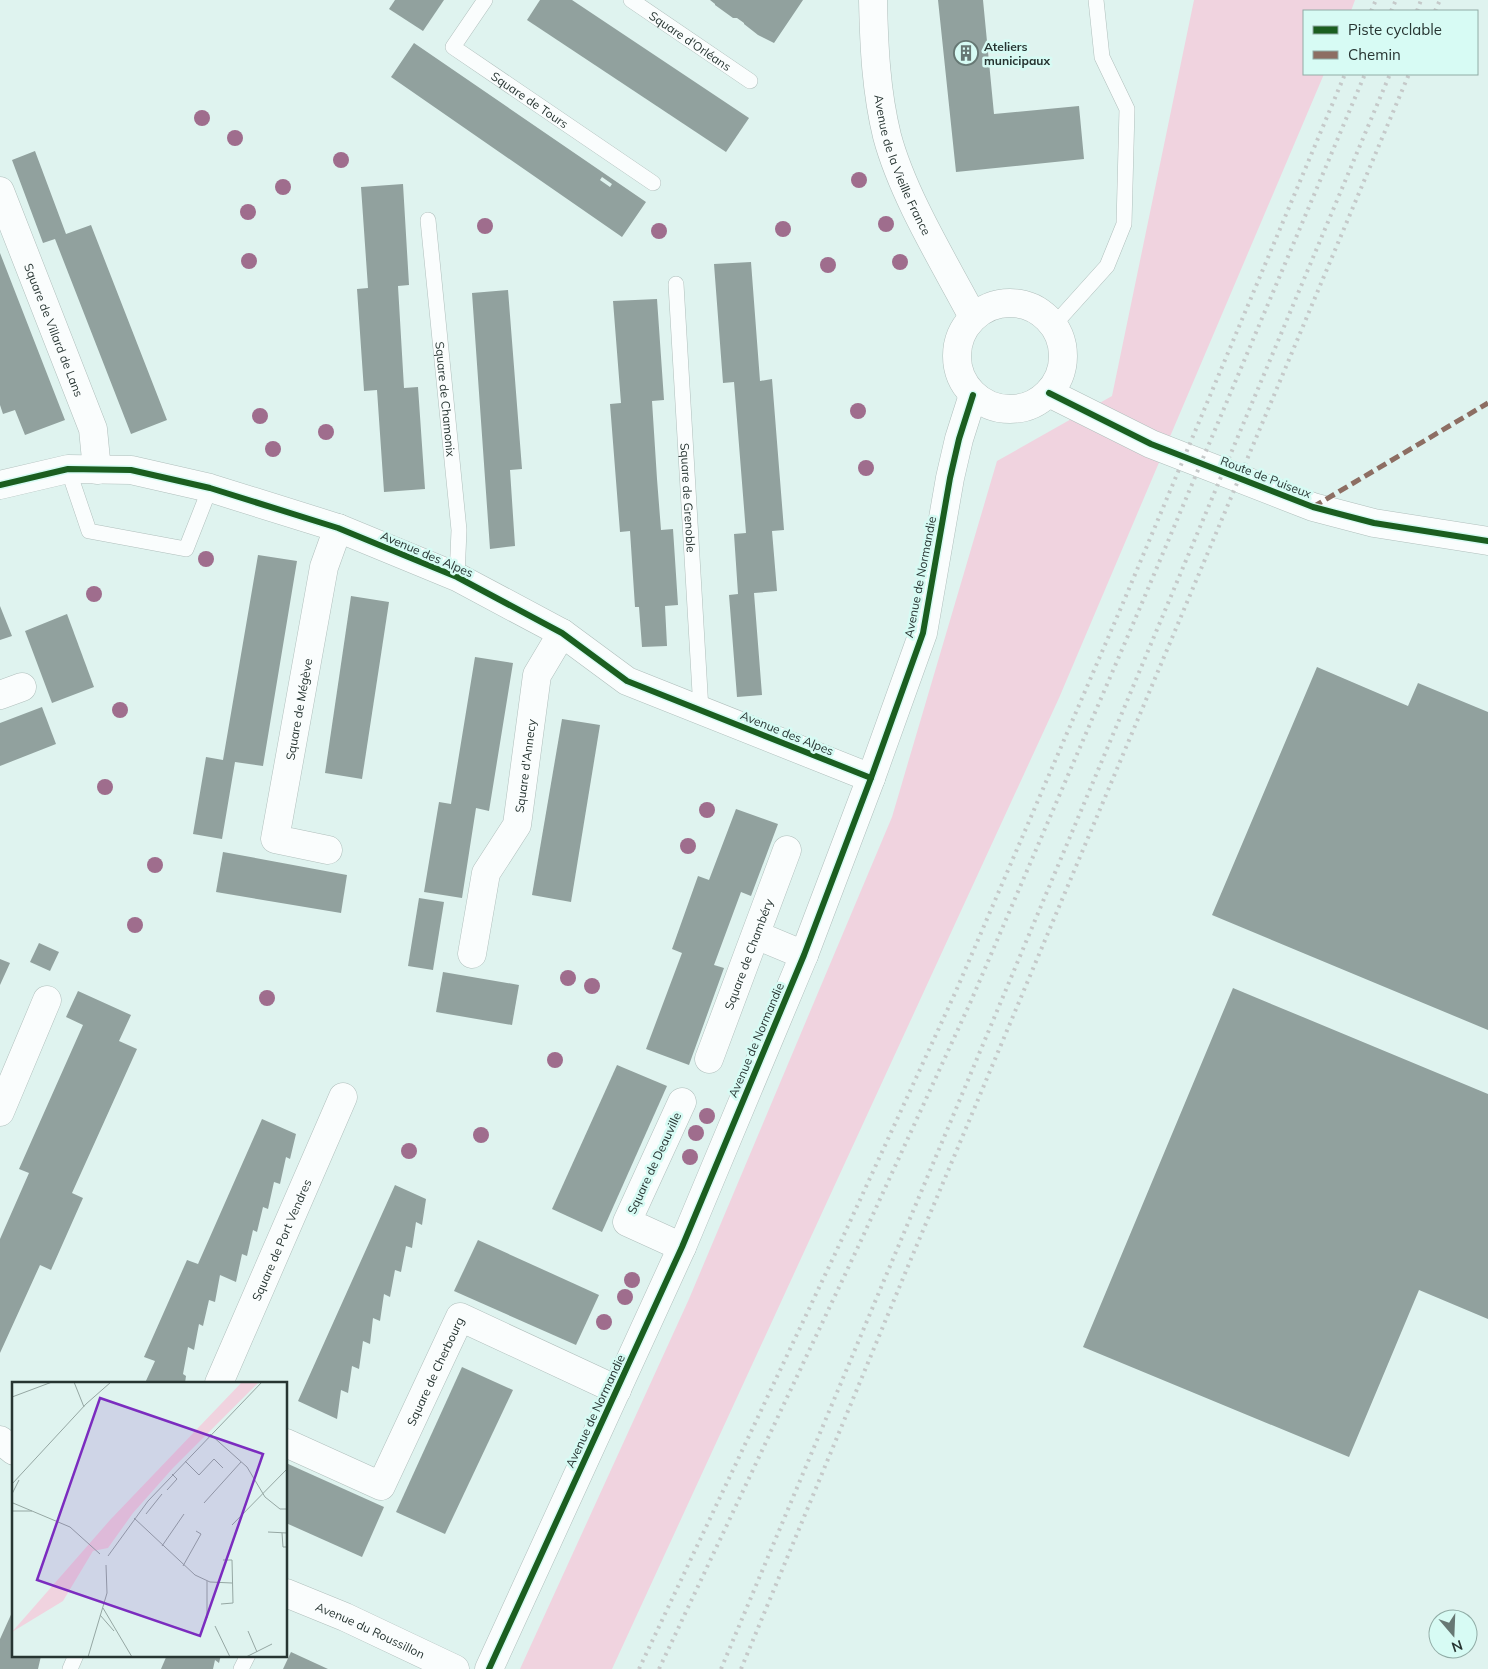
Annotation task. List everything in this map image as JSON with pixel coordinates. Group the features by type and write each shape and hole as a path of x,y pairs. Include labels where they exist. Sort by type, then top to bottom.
{"street":[{"name":"Avenue de la Vieille France","path":"873,0 874,49 878,93 887,137 907,191 973,317"},
{"name":"Square de Villard de Lans","path":"0,191 93,429 96,470"},
{"path":"1006,303 1024,305 1040,313 1053,326 1061,342 1063,360 1059,378 1049,393 1036,403 1020,409 1003,410 987,404 973,395 962,382 957,365 957,348 962,331 973,317 997,305 1006,303"},
{"name":"Route de Puiseux","path":"1049,393 1151,444 1313,507 1374,523 1488,541"},
{"name":"Avenue de Normandie","path":"490,1669 682,1247 804,955 923,633 950,478 959,439 973,395"},
{"name":"Avenue des Alpes","path":"0,485 68,469 131,470 210,488 338,528 457,577 562,633 627,681 871,778"},
{"name":"Square de Mégève","path":"328,850 275,839 324,567 338,528"},
{"name":"Square d'Annecy","path":"472,954 486,873 517,825 538,675 562,633"},
{"name":"Square de Chambéry","path":"709,1059 787,850"},
{"path":"756,935 804,955"},
{"path":"0,1112 47,1000"},
{"name":"Square de Port Vendres","path":"219,1382 343,1097"},
{"name":"Square de Deauville","path":"682,1102 627,1222 682,1247"},
{"name":"Square de Cherbourg","path":"288,1444 382,1486 460,1317 617,1390"},
{"path":"0,1440 12,1449"},
{"name":"Avenue du Roussillon","path":"288,1597 345,1617 456,1669"}],"lane":[{"name":"Square de Tours","path":"485,0 453,47 653,183"},
{"name":"Square d'Orléans","path":"631,0 750,81"},
{"path":"1053,326 1107,266 1124,224 1127,109 1102,57 1096,0"},
{"name":"Square de Chamonix","path":"428,220 459,530 457,577"},
{"name":"Square de Grenoble","path":"676,284 701,710"},
{"path":"68,469 89,531 186,549 210,488"},
{"path":"70,1669 76,1656"},
{"path":"241,1669 248,1656"}],"shaded area":[{"path":"1194,0 1355,0 1351,10 1303,10 1303,75 1324,75 1059,698 612,1669 520,1669 689,1299 892,817 997,461 1112,396"}],"building":[{"path":"395,0 444,0 423,31 389,9"},
{"path":"540,0 572,0 749,118 726,152 527,20"},
{"path":"710,0 803,0 774,43 758,35"},
{"name":"Ateliers municipaux","path":"938,0 983,0 994,114 1079,106 1084,159 956,172"},
{"path":"414,43 646,202 622,237 391,77","holes":["602,177 612,184 610,187 600,180"]},
{"path":"35,151 66,234 91,225 167,420 131,434 55,239 43,243 12,160"},
{"path":"403,184 409,285 398,286 404,388 418,387 425,489 384,492 377,390 364,391 357,289 368,288 361,187"},
{"path":"0,253 65,420 25,435 15,410 3,414 0,405"},
{"path":"751,262 760,381 772,379 784,530 772,531 777,591 754,593 762,695 737,697 729,595 738,594 734,534 746,533 734,382 723,383 714,264"},
{"path":"508,290 522,469 510,470 515,546 490,549 472,293"},
{"path":"657,299 664,400 652,401 657,479 661,530 673,529 678,605 665,606 667,646 642,647 639,607 635,607 630,531 620,532 610,404 621,403 613,301"},
{"path":"258,555 297,561 263,766 235,762 222,839 193,834 206,757 223,760"},
{"path":"351,596 389,602 362,779 325,773"},
{"path":"0,606 12,636 0,640"},
{"path":"67,614 94,687 52,703 25,631"},
{"path":"475,657 513,663 489,811 476,808 462,898 424,892 439,802 451,804"},
{"path":"1317,667 1408,706 1418,683 1488,712 1488,1030 1212,915"},
{"path":"42,707 56,744 0,766 0,723"},
{"path":"562,719 600,725 571,902 532,895"},
{"path":"736,809 778,824 751,896 741,892 714,965 724,968 689,1065 646,1049 682,953 672,949 698,876 709,880"},
{"path":"223,852 347,875 341,913 216,892"},
{"path":"419,898 444,902 433,970 408,966"},
{"path":"39,943 59,952 50,971 30,962"},
{"path":"0,959 10,963 0,985"},
{"path":"443,972 519,985 512,1025 436,1012"},
{"path":"1233,988 1488,1094 1488,1319 1419,1290 1349,1457 1083,1347"},
{"path":"78,991 131,1015 119,1041 137,1049 72,1193 83,1198 51,1270 40,1265 0,1353 0,1239 29,1173 19,1169 83,1025 66,1017"},
{"path":"617,1065 667,1086 602,1232 552,1209"},
{"path":"262,1119 296,1134 290,1159 286,1157 280,1184 274,1182 268,1209 263,1207 257,1232 253,1230 247,1256 242,1254 236,1282 220,1275 215,1302 209,1300 203,1326 199,1324 194,1350 188,1347 183,1374 186,1376 185,1382 145,1382 155,1361 144,1357 187,1260 198,1264"},
{"path":"395,1185 426,1199 422,1225 416,1222 412,1248 406,1246 401,1272 395,1270 390,1297 384,1294 380,1321 373,1318 370,1344 363,1341 359,1369 352,1366 348,1393 341,1390 337,1419 298,1401"},
{"path":"478,1240 599,1295 576,1345 454,1291"},
{"path":"462,1367 513,1390 445,1534 396,1512"},
{"path":"288,1464 384,1507 362,1557 288,1524"},
{"path":"12,1612 12,1656 41,1656 38,1669 0,1669 0,1639"},
{"path":"291,1652 328,1669 283,1669"},
{"path":"167,1656 221,1656 219,1663 215,1660 213,1669 161,1669"}],"railway":[{"path":"1371,10 1376,0"},
{"path":"1391,10 1396,0"},
{"path":"1417,10 1421,0"},
{"path":"1435,10 1440,0"},
{"path":"639,1669 842,1239 956,991 1123,603 1345,75"},
{"path":"659,1669 858,1247 971,1001 1139,610 1365,75"},
{"path":"721,1669 1390,75"},
{"path":"741,1669 911,1259 1409,75"}],"marked path":[{"path":"1313,507 1488,403"}],"cycle path":[{"path":"1049,393 1151,444 1313,507 1374,523 1488,541"},
{"path":"489,1669 682,1247 804,955 923,633 950,478 959,439 973,395"},
{"path":"0,485 68,469 131,470 210,488 338,528 457,577 562,633 627,681 871,778"}],"place":[{"name":"Ateliers municipaux","path":"966,53"}]}
